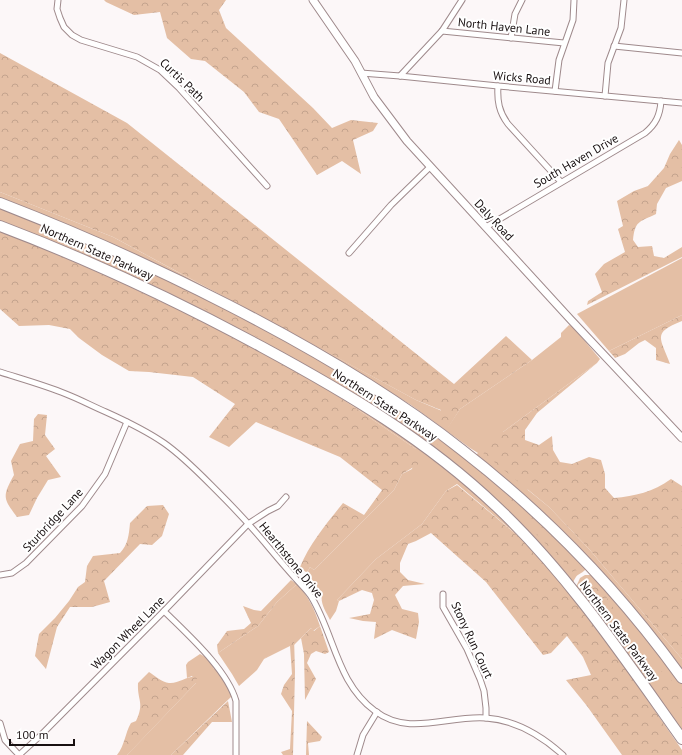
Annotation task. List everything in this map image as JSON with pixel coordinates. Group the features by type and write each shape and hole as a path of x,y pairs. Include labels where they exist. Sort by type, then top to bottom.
{"highway":[{"name":"Northern State Parkway","path":"0,203 106,247 213,297 336,364 415,415 489,471 531,508 564,540 597,574 631,613 682,678"},
{"name":"Northern State Parkway","path":"0,226 60,249 111,271 237,334 347,394 399,427 431,450 493,503 530,540 551,564 621,654 682,739"}],"street":[{"name":"Curtis Path","path":"58,0 57,9 60,18 64,27 72,35 82,40 137,57 149,62 160,70 179,88 266,186"},
{"name":"Daly Road","path":"314,0 355,62 374,97 389,119 430,167 682,438"},
{"path":"400,76 442,31 462,0"},
{"path":"511,38 514,14 522,0"},
{"path":"555,91 559,60 573,20 574,0"},
{"path":"605,96 608,62 621,28 624,0"},
{"name":"North Haven Lane","path":"442,31 564,43"},
{"path":"614,46 682,53"},
{"name":"Wicks Road","path":"360,73 682,103"},
{"path":"498,86 497,96 502,116 561,182"},
{"name":"South Haven Drive","path":"486,226 652,128 658,118 661,101"},
{"path":"349,253 391,205 430,167"},
{"name":"Hearthstone Drive","path":"0,372 65,394 143,429 189,463 248,524 311,597 326,626 348,682 356,694 377,712 396,721 410,724 486,718 517,726 531,732 544,739 563,755"},
{"name":"Sturbridge Lane","path":"0,575 12,573 26,564 82,506 105,474 127,422"},
{"name":"Wagon Wheel Lane","path":"19,755 40,736 164,611 248,524 278,506 286,497"},
{"name":"Stony Run Court","path":"443,594 443,607 467,649 480,679 484,691 486,718"},
{"path":"164,611 211,659 234,692 236,701 236,755"},
{"path":"357,755 362,735 377,712"},
{"path":"0,723 5,740 19,755"}],"green space":[{"path":"104,0 226,0 219,10 226,28 313,108 332,128 351,120 378,123 373,131 353,140 361,174 342,161 317,175 279,119 259,112 244,92 205,61 191,59 167,38 160,12 134,15"},
{"path":"0,53 127,123 454,384 506,336 532,360 460,409 448,428 437,424 441,410 416,400 113,237 0,192"},
{"path":"679,140 682,145 682,181 666,188 657,204 656,214 639,223 635,229 633,240 638,247 652,246 654,256 664,258 682,247 682,257 587,305 588,301 602,292 595,274 604,264 625,252 618,229 623,226 617,201 634,191 648,186 664,168 670,154"},
{"path":"0,192 113,237 226,298 0,198"},
{"path":"0,207 131,263 205,298 277,335 342,372 430,430 523,505 586,569 578,575 573,583 468,478 243,335 0,224"},
{"path":"41,228 120,260 217,306 276,340 276,343 269,344 240,326 232,324 200,306 191,304 172,293 142,280 120,267 40,234 39,232"},
{"path":"0,232 19,238 114,279 219,329 329,390 416,449 422,462 402,474 394,490 314,570 310,567 307,573 300,567 304,558 319,534 343,503 364,515 382,490 340,457 256,422 229,447 209,437 235,404 193,377 129,371 102,355 79,338 70,329 49,325 19,326 0,309"},
{"path":"682,258 682,315 609,351 577,314"},
{"path":"682,315 682,321 666,329 662,333 661,337 670,364 656,360 656,348 645,340 625,354 615,358 609,351"},
{"path":"569,325 573,327 600,359 597,363 503,432 528,490 549,507 589,549 682,659 682,671 660,640 611,584 558,531 475,456 478,453 411,405 296,335 416,400 442,411 448,427 460,409 532,360 561,337 561,333"},
{"path":"597,363 537,413 525,430 525,440 539,445 552,436 553,450 560,462 572,464 589,457 601,460 605,474 605,488 614,498 644,493 671,479 682,486 682,659 589,549 549,507 482,452 503,432"},
{"path":"351,381 360,385 380,399 373,402 353,390 350,385"},
{"path":"329,390 382,420 420,446 473,491 523,540 457,484 446,491 422,524 376,559 337,600 339,601 336,611 330,620 325,611 322,595 307,573 310,567 314,570 394,490 402,474 412,469 416,449"},
{"path":"387,406 409,418 486,476 489,481 482,480 427,436 386,409"},
{"path":"38,414 47,415 45,435 55,449 46,456 61,477 48,480 29,515 17,517 9,506 6,497 7,488 14,475 11,461 20,444 33,441 34,419"},
{"path":"457,485 523,540 558,579 624,666 682,750 682,755 622,755 587,706 566,680 591,675 583,657 567,636 551,653 543,655 486,582 431,533 408,544 400,563 400,572 408,580 425,584 403,586 395,595 402,609 418,613 419,622 416,639 392,630 374,639 376,622 349,618 370,614 374,600 372,593 362,590 339,601 337,600 376,559 422,524 446,491"},
{"path":"498,492 510,496 514,500 516,506 511,507 493,493"},
{"path":"163,505 169,514 162,536 152,545 140,544 104,581 110,602 92,607 70,607 57,627 46,669 35,656 39,634 55,618 78,587 85,582 87,566 93,556 120,553 123,550 129,535 130,523 147,506"},
{"path":"519,511 528,513 533,517 555,540 558,546 551,549 542,541 519,515"},
{"path":"565,551 581,566 580,569 571,572 562,559 554,556 556,552"},
{"path":"585,575 591,575 596,578 657,650 682,684 682,732 576,587 580,578"},
{"path":"587,579 594,581 600,587 640,650 638,652 614,625 597,609 595,596 584,587 584,583"},
{"path":"291,580 297,584 277,602 258,626 218,653 217,645 227,631 244,629 251,623 243,606 261,611"},
{"path":"297,584 311,604 320,626 313,631 311,628 294,645 294,637 264,659 257,670 239,686 218,653 258,626 277,602"},
{"path":"320,626 329,652 325,654 316,651 311,654 307,663 316,679 305,700 304,654 301,638 311,628 314,631"},
{"path":"290,636 294,637 295,672 293,755 283,755 281,752 290,749 292,711 281,694 284,685 292,674 290,646 264,659"},
{"path":"200,654 209,660 214,669 216,668 232,696 171,755 127,755 196,683 192,676 187,678 186,665"},
{"path":"657,667 682,690 682,719 679,712 680,706 663,695 661,688 663,681 651,671"},
{"path":"149,672 159,679 169,683 190,677 197,677 196,683 127,755 117,755 122,747 131,723 136,721 139,715 140,705 138,683"},
{"path":"228,701 232,722 212,722 183,755 171,755"},
{"path":"307,721 322,737 320,741 308,743 309,755 306,755"}]}
